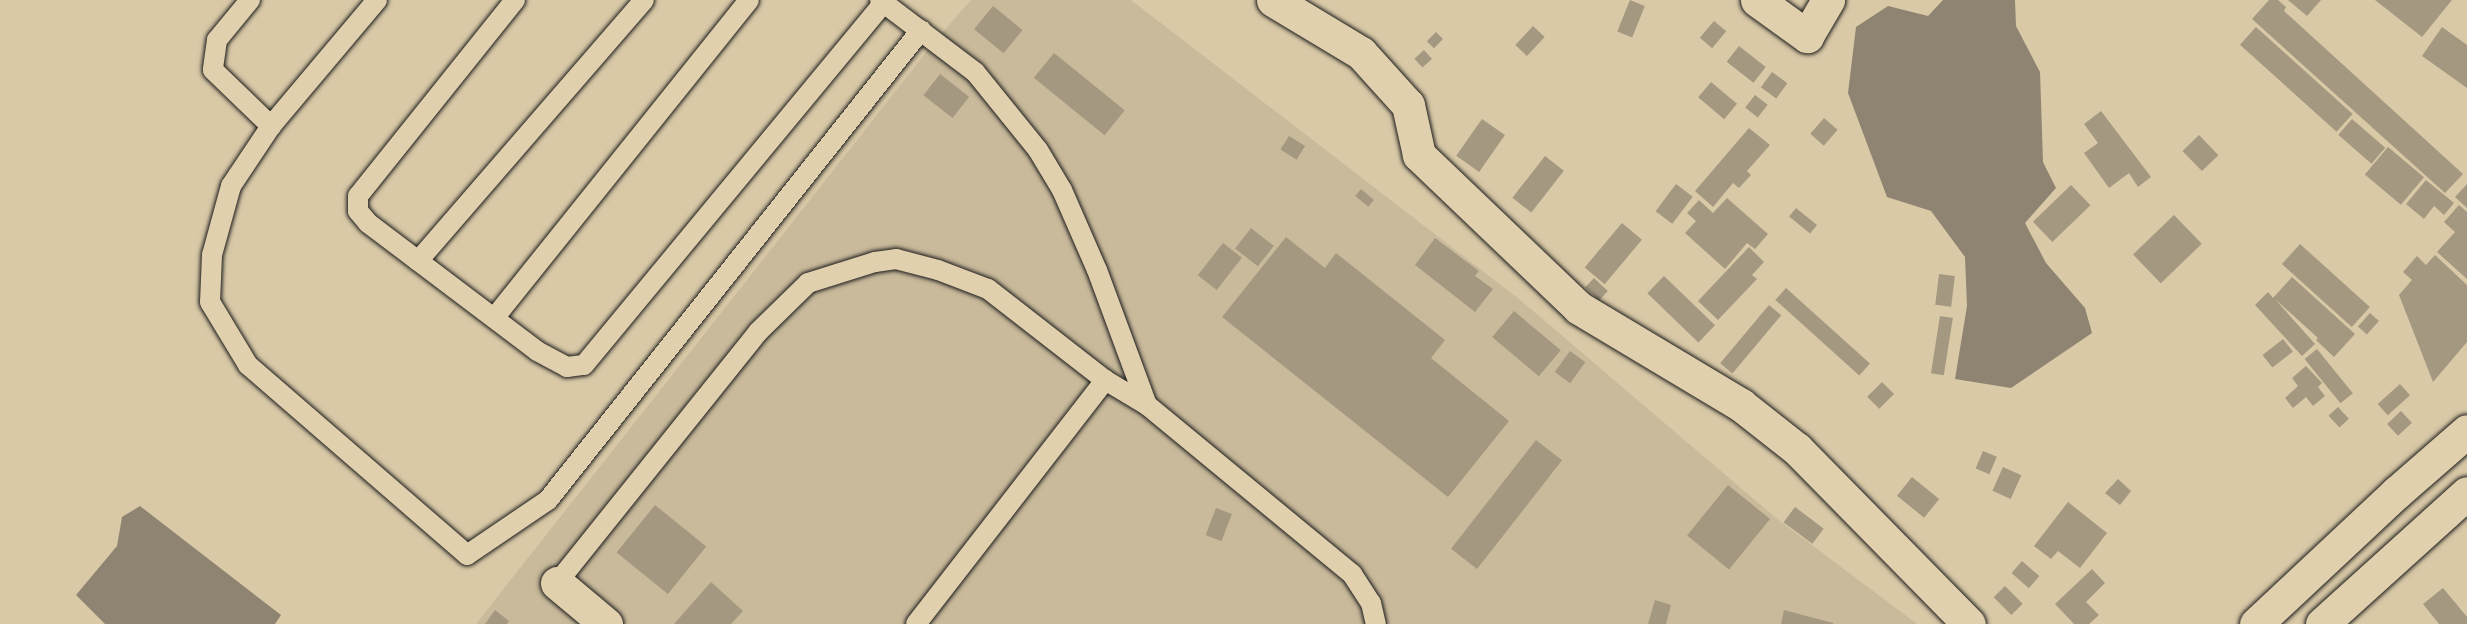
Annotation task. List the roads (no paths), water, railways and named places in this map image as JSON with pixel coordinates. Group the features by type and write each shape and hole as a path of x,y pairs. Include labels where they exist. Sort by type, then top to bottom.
{"main road":[{"path":"1273,0 1361,53 1408,105 1419,155 1579,308 1741,405 1797,449 1969,624"},
{"path":"1758,0 1807,36 1828,0"},
{"path":"2256,624 2387,501 2467,431"},
{"path":"2322,624 2467,493"},
{"path":"557,583 606,624"}],"lane":[{"path":"250,0 217,40 213,70 271,126"},
{"path":"377,0 271,126 231,186 212,255 210,302 248,365 467,555 548,500 921,30"},
{"path":"515,0 358,196 358,211 368,223 537,351 567,367 584,365 882,1 975,72 1038,150 1062,189 1097,270 1147,405"},
{"path":"418,261 644,0"},
{"path":"495,317 748,0"},
{"path":"557,583 758,332 808,283 875,262 896,259 938,270 988,289 1105,380 1147,405 1352,574 1371,603 1376,624"},
{"path":"916,624 1105,380"}]}
